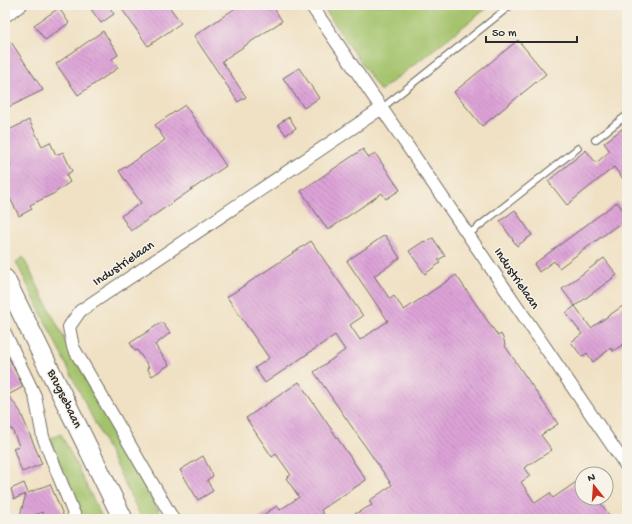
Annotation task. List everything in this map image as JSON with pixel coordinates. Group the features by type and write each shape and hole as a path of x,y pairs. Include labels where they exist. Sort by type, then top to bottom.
{"main road":[{"name":"Brugsebaan","path":"5,279 123,519"}],"street":[{"path":"5,16 21,5"},
{"name":"Industrielaan","path":"311,5 627,467"},
{"name":"Industrielaan","path":"172,519 74,346 69,327 80,311 382,108"},
{"name":"Brugsebaan","path":"5,333 35,396 43,437 76,519"}],"lane":[{"path":"382,108 511,5"},
{"path":"595,140 627,115"},
{"path":"469,234 578,148"}],"green space":[{"path":"322,5 491,5 380,91"},
{"path":"23,257 72,354 163,519 142,519 16,262"},
{"path":"61,434 103,519 82,519 50,438"}],"building":[{"path":"88,5 108,5 114,14 101,23"},
{"path":"119,5 168,5 181,23 148,46"},
{"path":"240,5 272,5 282,21 222,61 246,97 238,102 194,36"},
{"path":"59,8 69,23 45,40 34,25"},
{"path":"103,31 118,55 112,59 118,68 78,95 56,64"},
{"path":"518,40 546,74 482,126 454,92"},
{"path":"11,42 43,90 5,109 5,46"},
{"path":"299,68 319,98 304,108 283,78"},
{"path":"185,105 226,166 131,231 121,216 141,203 119,171 165,140 155,125"},
{"path":"289,117 296,128 286,135 278,124"},
{"path":"29,120 42,146 50,142 56,155 63,152 72,171 66,175 70,182 53,194 30,205 32,209 19,216 5,188 5,169 11,166 5,154 5,132"},
{"path":"627,125 627,184 614,167 567,205 548,181 586,150 596,163 610,151 604,143"},
{"path":"363,149 369,158 375,153 400,190 386,199 382,193 328,230 301,191"},
{"path":"617,202 627,215 627,218 559,268 554,261 539,272 534,264"},
{"path":"515,210 532,235 517,246 500,221"},
{"path":"385,235 400,258 374,276 390,299 394,296 404,310 456,275 498,336 501,334 505,346 558,424 541,435 552,450 524,468 530,476 521,482 535,503 550,493 553,498 574,484 574,506 603,506 612,519 345,519 372,505 369,501 392,485 314,372 345,350 335,335 265,383 255,368 269,358 227,297 311,241 363,316 350,325 360,340 388,321 347,261"},
{"path":"433,238 445,256 438,260 440,263 425,274 409,251 424,241 425,242"},
{"path":"604,258 617,275 575,306 562,289"},
{"path":"627,303 627,342 613,351 611,348 593,362 587,353 582,357 571,342 582,334 566,313 575,306 591,328"},
{"path":"162,322 170,333 155,345 169,365 152,376 147,368 149,367 130,343"},
{"path":"5,350 23,387 8,395 20,411 42,464 22,472 13,448 19,446 12,429 5,430"},
{"path":"299,382 366,480 321,510 326,519 257,519 277,506 280,510 299,497 286,478 291,475 276,454 272,457 246,418"},
{"path":"203,456 213,476 207,480 213,491 198,500 180,470"},
{"path":"24,483 28,493 50,484 64,517 59,519 45,519 42,512 25,519 19,519 26,494 14,499 11,489"}]}
